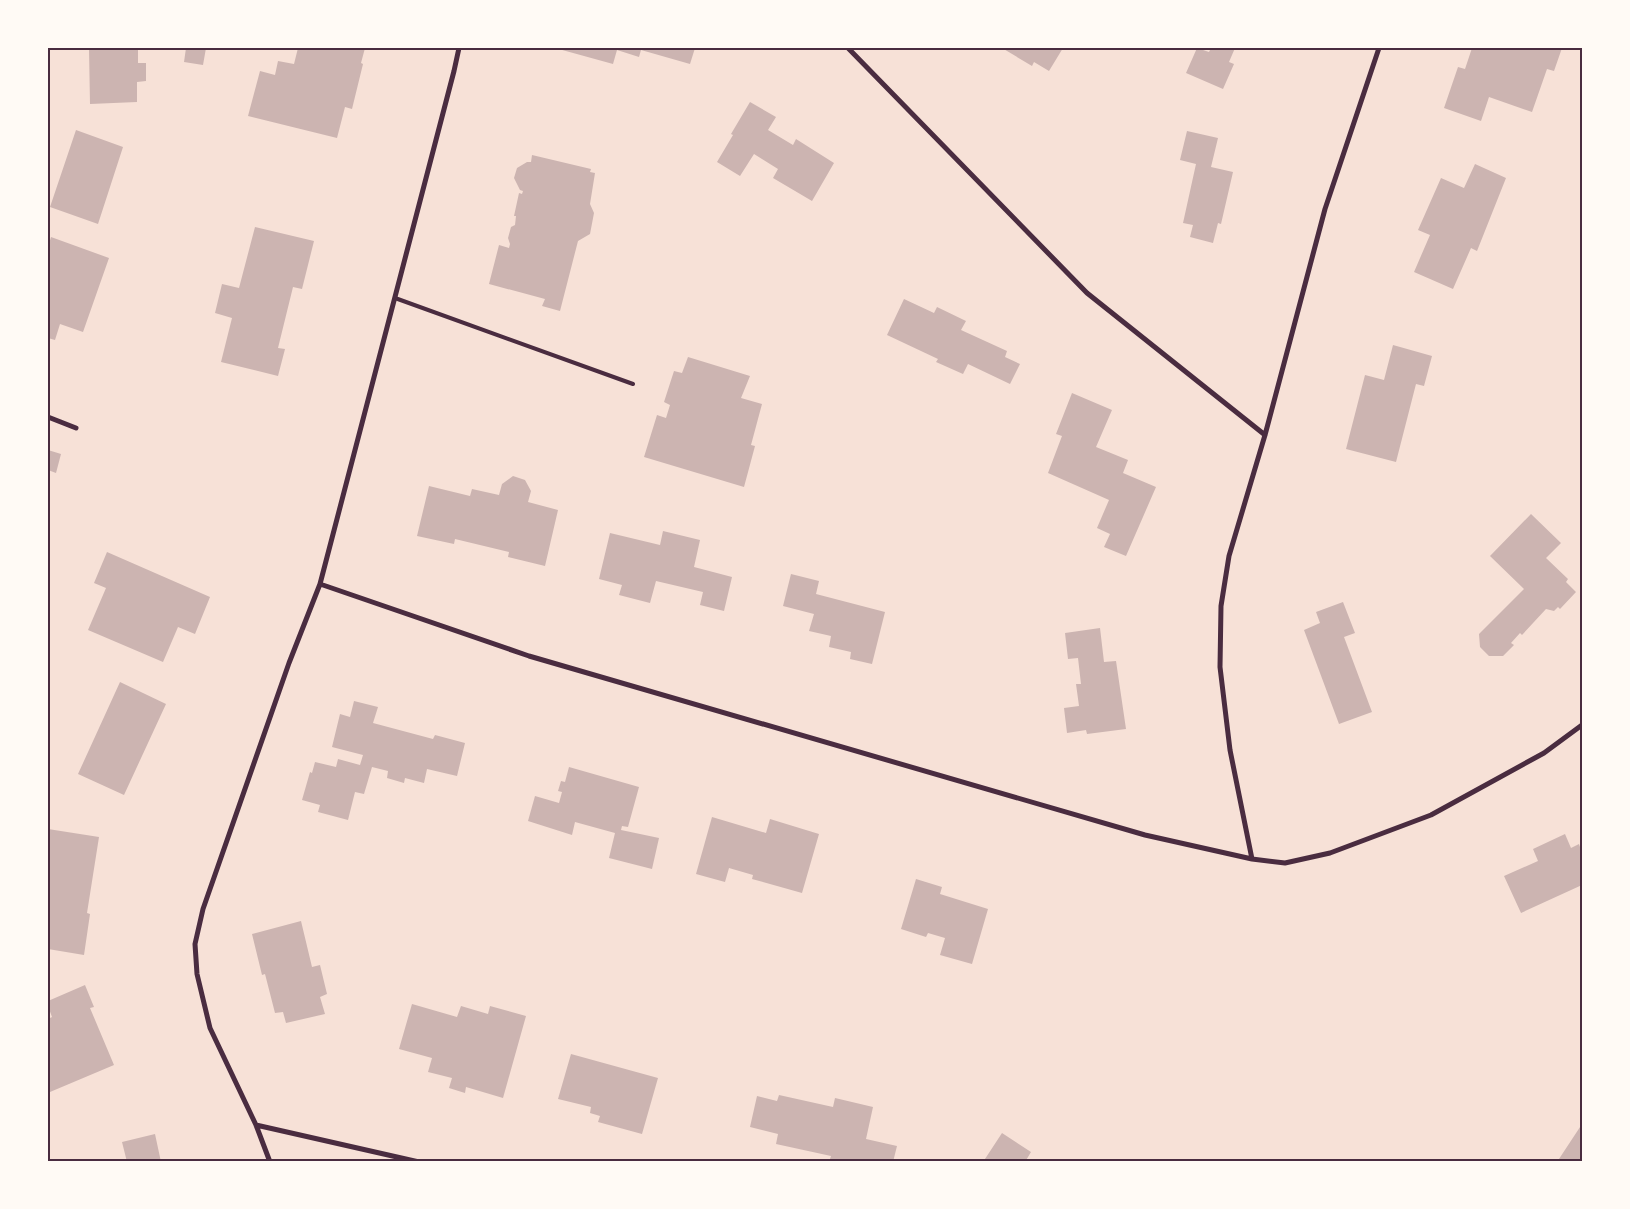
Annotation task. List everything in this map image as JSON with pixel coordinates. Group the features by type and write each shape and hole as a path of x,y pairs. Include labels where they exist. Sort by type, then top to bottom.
{"street":[{"path":"270,1162 256,1125 210,1028 197,974 195,944 203,909 289,663 320,584 459,48"},
{"path":"848,48 1087,293 1265,435"},
{"path":"1252,859 1230,750 1220,668 1221,606 1229,556 1265,435 1325,209 1379,48"},
{"path":"48,417 76,428"},
{"path":"320,584 530,656 1145,835 1252,859 1285,863 1330,853 1431,815 1544,753 1582,725"},
{"path":"256,1125 419,1162"}],"lane":[{"path":"395,298 633,384"}],"building":[{"path":"89,48 138,48 138,63 146,63 146,81 137,82 137,102 90,104"},
{"path":"186,48 206,48 203,65 184,62"},
{"path":"298,48 365,48 352,109 345,107 337,138 248,116 260,71 275,75 278,61 294,64"},
{"path":"555,48 695,48 690,64 641,50 639,57 617,50 613,64"},
{"path":"1002,48 1063,48 1049,71 1034,62 1032,66"},
{"path":"1197,48 1209,52 1211,48 1235,48 1229,62 1234,64 1223,89 1186,73"},
{"path":"1472,48 1562,48 1554,71 1547,69 1532,112 1489,97 1481,121 1444,108 1458,67 1465,69"},
{"path":"750,102 776,117 768,130 793,145 796,139 834,163 812,201 773,178 778,169 754,154 740,176 717,162"},
{"path":"76,130 123,147 98,224 50,207"},
{"path":"1187,131 1218,138 1211,167 1233,172 1221,224 1218,223 1213,243 1190,237 1193,225 1183,223 1196,164 1180,160"},
{"path":"532,155 591,169 590,172 595,173 590,204 594,213 590,234 578,241 560,311 542,306 545,299 489,284 499,245 509,248 508,238 511,227 515,225 516,216 514,216 519,193 522,194 523,191 520,190 514,178 517,168 527,162 531,162"},
{"path":"1475,164 1506,178 1477,251 1471,248 1453,289 1414,272 1430,235 1418,230 1441,178 1464,188"},
{"path":"255,227 314,241 302,289 293,287 278,348 285,349 278,376 221,362 232,318 215,313 222,284 239,288"},
{"path":"51,237 109,258 83,332 60,324 55,340 48,338 48,247"},
{"path":"904,299 934,313 937,307 966,321 961,330 1007,351 1005,357 1020,364 1010,384 968,364 963,374 936,362 938,359 887,335"},
{"path":"1393,345 1432,356 1424,386 1416,384 1396,462 1346,449 1365,375 1384,380"},
{"path":"688,357 750,376 741,398 762,404 751,445 755,446 744,487 644,457 657,415 666,418 670,405 664,402 674,371 682,373"},
{"path":"1072,393 1112,410 1096,447 1128,460 1123,473 1156,487 1126,556 1104,547 1110,534 1097,528 1109,500 1048,473 1062,436 1056,434"},
{"path":"48,450 61,454 56,473 48,470"},
{"path":"513,476 525,480 531,491 528,502 558,510 545,566 508,557 509,552 455,539 454,544 417,536 429,486 470,496 472,489 499,495 502,484"},
{"path":"1531,514 1561,543 1546,558 1568,579 1566,582 1576,592 1560,609 1558,607 1554,611 1546,609 1522,635 1520,633 1511,643 1514,645 1503,656 1489,656 1480,647 1479,634 1524,589 1490,556"},
{"path":"663,531 700,540 694,567 732,577 724,611 700,605 703,592 656,581 650,603 619,595 622,585 599,579 610,533 660,545"},
{"path":"107,552 210,597 195,634 178,627 163,662 88,630 106,588 94,583"},
{"path":"791,574 819,581 816,594 885,612 872,664 850,659 851,652 829,647 831,636 809,631 814,614 783,606"},
{"path":"1343,602 1355,633 1344,637 1372,712 1339,724 1304,630 1320,623 1316,612"},
{"path":"1100,628 1104,662 1116,661 1126,729 1087,734 1086,730 1067,733 1064,708 1079,706 1076,684 1081,684 1078,658 1068,659 1065,633"},
{"path":"120,682 166,704 124,795 78,774"},
{"path":"354,701 378,707 373,723 433,739 435,735 465,743 457,776 427,769 424,783 405,778 404,783 387,778 388,771 372,767 364,794 355,792 348,820 318,812 320,805 302,800 315,762 336,767 338,759 360,765 363,755 332,747 340,714 350,717"},
{"path":"569,767 639,787 628,827 622,826 621,830 659,838 652,869 609,858 615,833 575,822 572,835 528,821 535,796 559,803 562,792 558,791 561,781 565,782"},
{"path":"712,817 766,833 770,819 819,834 802,893 752,879 753,875 729,868 725,882 696,874"},
{"path":"48,829 99,837 87,913 90,914 84,955 48,949"},
{"path":"1565,834 1571,848 1579,844 1582,853 1582,885 1521,913 1504,876 1538,861 1533,849"},
{"path":"916,879 942,887 940,894 988,909 972,964 940,955 945,938 928,933 926,937 901,929"},
{"path":"301,921 312,967 320,965 327,994 320,997 325,1014 286,1023 283,1012 275,1013 265,974 262,975 252,934"},
{"path":"85,985 94,1007 90,1008 114,1065 50,1092 48,1085 48,1019 52,1017 48,1001"},
{"path":"412,1004 457,1017 461,1006 488,1014 490,1006 526,1016 503,1098 466,1087 465,1093 449,1088 452,1078 428,1072 432,1058 399,1049"},
{"path":"571,1054 658,1078 642,1134 598,1122 600,1116 590,1113 591,1107 558,1099"},
{"path":"779,1095 833,1107 835,1098 873,1107 866,1139 897,1146 893,1162 829,1162 831,1156 776,1144 778,1134 750,1127 757,1096 777,1101"},
{"path":"1582,1124 1582,1162 1557,1162"},
{"path":"1002,1133 1031,1152 1025,1162 983,1162"},
{"path":"155,1134 161,1162 127,1162 122,1142"}]}
